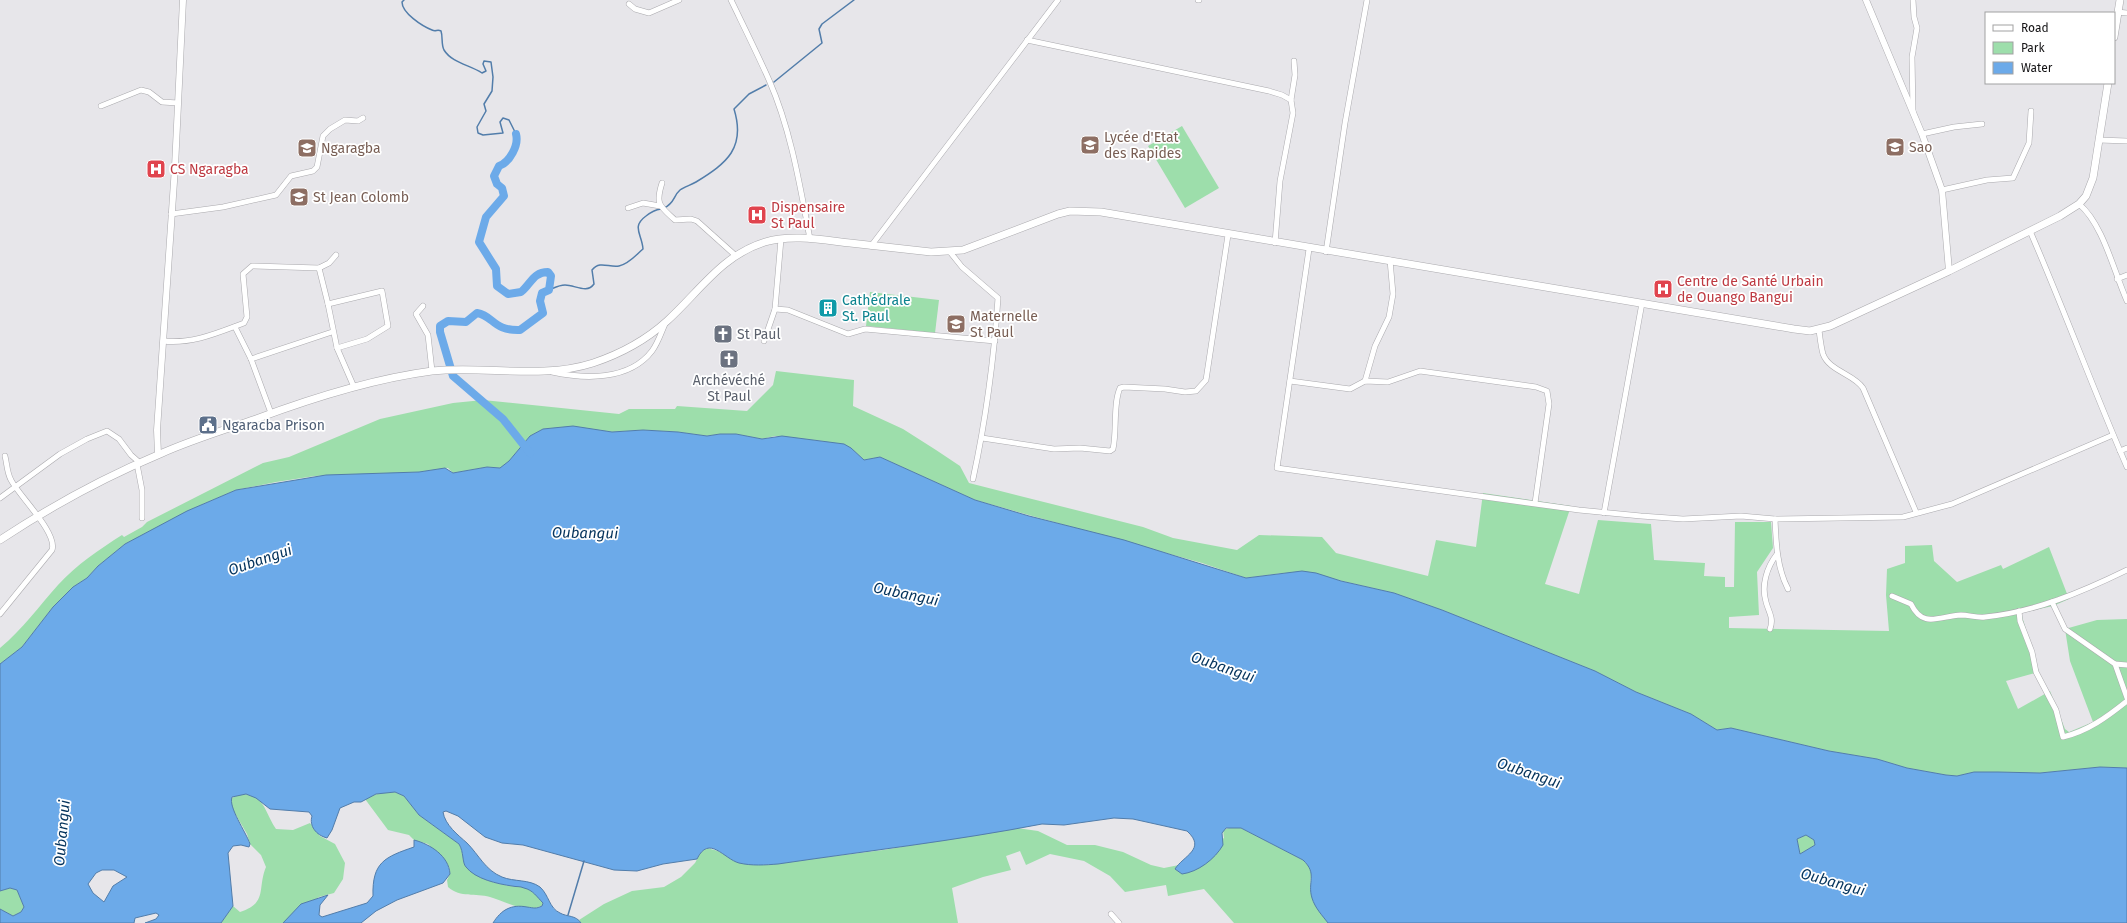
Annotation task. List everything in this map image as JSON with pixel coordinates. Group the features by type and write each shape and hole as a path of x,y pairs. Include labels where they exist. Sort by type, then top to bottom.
{"main road":[{"path":"2115,31 2120,0"},
{"path":"0,540 39,516 107,478 158,454 271,413 354,387 434,371 549,372 592,364 615,355 652,334 666,322 709,278 735,255 762,243 781,239 810,239 931,252 950,252 963,250 1045,218 1070,211 1101,212 1326,252 1390,260 1447,272 1794,329 1819,330 1949,271 2030,231 2079,204 2090,188 2108,84"}],"street":[{"path":"158,454 157,430 178,103 183,0"},
{"path":"629,4 635,9 648,13 679,0"},
{"path":"732,0 769,81 794,158 810,239"},
{"path":"871,246 1058,0"},
{"path":"1326,252 1345,123 1367,0"},
{"path":"1866,0 1922,134 1942,190 1949,271"},
{"path":"1913,0 1914,17 1917,28 1912,57 1913,113"},
{"path":"2118,12 2127,13"},
{"path":"1028,40 1269,91 1292,100"},
{"path":"1275,243 1280,181 1293,114 1292,100 1295,75 1294,61"},
{"path":"101,106 141,90 149,92 162,102 178,103"},
{"path":"1942,190 1987,180 2013,178 2029,143 2032,111"},
{"path":"171,214 223,207 276,194 291,176 313,171 317,167 323,136 330,129 345,120 358,121 363,118"},
{"path":"1922,134 1954,127 1982,124"},
{"path":"2099,140 2127,141"},
{"path":"662,183 658,196 660,206 664,211 675,220 691,219 698,221 735,255"},
{"path":"628,208 643,203 660,206"},
{"path":"2079,204 2085,209 2098,230 2127,301"},
{"path":"2030,231 2127,467"},
{"path":"982,438 1054,448 1080,448 1110,451 1113,449 1114,444 1120,388 1164,389 1185,392 1196,391 1201,387 1206,380 1228,235"},
{"path":"764,341 775,309 781,239"},
{"path":"1309,249 1277,468 1604,513 1683,519 1741,516 1775,519 1903,517 1916,512 1933,510 1952,504 2113,435"},
{"path":"950,252 962,267 998,298 995,341 982,438 974,479"},
{"path":"163,340 179,342 205,338 244,324 248,317 244,274 247,269 252,266 319,268 329,263 336,255"},
{"path":"1365,381 1375,346 1390,317 1393,294 1390,260"},
{"path":"319,268 328,304 332,332 337,348 354,387"},
{"path":"2117,279 2127,275"},
{"path":"328,304 382,291 388,326 367,339 337,348"},
{"path":"1604,513 1642,303"},
{"path":"423,306 416,314 428,335 434,371"},
{"path":"775,309 788,310 848,334 865,329 995,341"},
{"path":"549,372 574,377 606,375 628,369 640,362 652,351 666,322"},
{"path":"235,327 251,359 271,413"},
{"path":"1819,330 1826,360 1839,370 1858,381 1863,388 1916,512"},
{"path":"251,359 332,332"},
{"path":"1290,381 1350,389 1365,381 1388,382 1420,371 1536,387 1547,390 1549,404 1535,503"},
{"path":"0,498 60,454 87,439 107,431 119,439 139,463 142,490 142,518"},
{"path":"2120,451 2127,448"},
{"path":"0,614 53,548 39,516 11,480 5,456"},
{"path":"1775,519 1777,554 1782,574 1788,589"},
{"path":"1770,629 1773,619 1766,601 1764,585 1770,565 1777,554"},
{"path":"1892,596 1911,604 1915,612 1922,618 1928,620 1963,615 1984,617 2019,611 2052,602 2094,587 2127,570"},
{"path":"2052,602 2065,629 2115,664 2127,665"},
{"path":"2019,611 2020,621 2032,652 2036,672 2056,710 2063,737 2080,733 2095,725 2127,701"},
{"path":"2115,664 2127,698"},
{"path":"1111,914 1119,923"}],"green space":[{"path":"1182,126 1219,188 1185,208 1148,146"},
{"path":"870,292 939,300 935,333 866,326"},
{"path":"776,371 854,380 853,406 903,429 936,450 960,466 969,483 1143,527 1173,538 1237,550 1259,535 1322,537 1336,553 1428,576 1436,540 1476,547 1483,493 1571,506 1545,584 1579,594 1598,520 1651,524 1654,560 1705,563 1704,576 1725,577 1725,587 1734,587 1735,522 1771,522 1773,548 1757,572 1759,615 1729,617 1729,628 1889,631 1886,595 1887,569 1905,563 1905,546 1932,545 1934,561 1957,582 2001,565 2003,569 2049,547 2069,599 2053,606 2021,613 2039,672 2006,681 2018,709 2050,691 2065,729 2069,732 2093,722 2070,661 2065,629 2097,620 2127,619 2127,768 2100,767 2040,773 1974,772 1957,776 1946,775 1907,768 1877,759 1829,751 1731,728 1717,730 1691,714 1636,692 1595,671 1442,610 1394,593 1329,578 1284,573 1246,578 1202,563 975,500 880,457 864,460 854,451 822,441 775,436 762,439 736,434 707,436 678,432 643,430 612,432 573,427 543,429 530,436 509,461 501,468 487,467 453,473 448,468 419,472 315,476 236,490 203,504 125,544 98,566 87,578 73,587 53,607 22,647 0,664 0,648 23,625 65,578 88,558 122,535 124,537 142,527 147,522 263,463 289,457 380,419 453,403 483,400 619,414 629,409 675,409 677,406 747,411 773,385"},
{"path":"385,792 395,792 404,796 419,815 459,844 465,865 472,873 494,882 527,888 538,897 543,905 537,908 524,908 490,897 458,893 448,887 447,880 450,874 449,867 428,844 414,840 409,835 388,830 365,799"},
{"path":"240,794 255,797 263,806 276,829 293,830 310,823 320,836 335,844 345,863 343,879 334,893 319,897 283,923 221,923 233,906 240,912 255,904 260,894 266,867 261,855 250,844 247,834 230,805 232,798"},
{"path":"1232,827 1241,828 1303,860 1307,864 1311,870 1311,889 1314,898 1328,923 1234,923 1204,889 1168,896 1166,885 1125,892 1110,876 1084,861 1050,854 1026,865 1020,851 1006,856 1011,870 983,877 952,888 958,923 581,923 579,920 604,904 632,891 664,887 681,877 695,863 701,852 707,848 718,851 738,862 764,865 883,850 1017,828 1038,831 1067,845 1095,845 1123,852 1151,865 1164,868 1179,865 1224,838 1223,830"},
{"path":"1806,835 1814,840 1815,845 1800,854 1797,839"},
{"path":"10,888 17,890 24,907 21,912 13,916 0,909 0,891"}],"water":[{"name":"Oubangui","path":"573,426 612,432 643,430 678,432 707,436 736,434 762,439 782,436 844,444 851,448 864,460 880,457 975,500 1029,516 1124,540 1246,578 1302,571 1316,573 1341,581 1394,593 1442,610 1595,671 1636,692 1691,714 1717,730 1731,728 1829,751 1877,759 1907,768 1946,775 1957,776 1974,772 2040,773 2100,767 2127,768 2127,923 1328,923 1313,902 1311,892 1311,874 1303,860 1241,828 1226,828 1222,833 1223,845 1211,860 1194,871 1182,874 1175,869 1192,852 1195,843 1193,837 1187,831 1133,819 1114,818 1064,825 1042,824 943,841 778,864 754,865 739,863 712,848 702,852 697,859 663,864 637,871 614,870 523,845 502,843 485,837 458,816 446,811 443,812 449,825 491,870 507,879 536,884 543,890 556,911 571,916 579,920 581,923 493,923 503,911 511,907 521,906 536,908 542,906 543,903 530,890 500,884 475,875 465,865 462,850 459,844 419,815 404,796 395,792 376,794 361,802 354,802 340,808 332,830 327,838 323,837 314,830 311,820 312,816 309,812 270,809 256,798 246,794 232,797 231,801 235,813 250,844 249,847 241,845 233,846 228,853 233,906 221,923 145,923 156,919 159,915 156,913 135,918 134,923 0,923 0,909 13,916 21,912 24,907 17,890 10,888 0,891 0,664 22,647 53,607 73,587 87,578 98,566 125,544 187,511 236,490 326,475 419,472 445,468 453,473 487,467 500,468 509,461 530,436 543,429","holes":["1806,835 1814,840 1815,845 1800,854 1797,839","102,870 114,870 127,877 113,886 104,902 93,893 88,884 96,873"]},
{"path":"414,840 426,844 442,856 449,868 450,874 443,883 397,900 376,911 361,923 283,923 301,904 328,895 320,905 319,915 322,917 367,903 373,896 375,875 382,862 395,854 414,847"}],"waterway":[{"path":"404,0 402,2 403,6 413,19 432,30 441,31 443,48 447,54 456,61 482,73 486,71 483,64 484,61 491,62 493,77 492,91 484,104 486,111 477,127 478,133 483,135 503,133 500,122 503,118 509,120 516,134"},
{"path":"774,82 822,43 819,29 822,24 854,0"},
{"path":"664,208 672,202 680,190 707,175 725,161 731,153 737,134 737,123 734,109 749,94 766,85"},
{"path":"516,134 517,138 513,153 507,161 499,166 494,176 497,184 502,188 504,196 486,217 479,242 496,269 497,286 508,294 521,292 536,276 548,272 551,276 549,290 542,293 540,301 543,313 520,330 504,328 487,317 477,313 466,322 448,321 440,326 440,332 453,376 503,419 530,453"},
{"path":"549,290 565,285 584,289 591,287 594,284 592,270 595,267 598,265 619,266 629,261 643,249 638,231 639,224 649,213 661,209"},
{"path":"568,915 584,861"}],"place":[{"name":"Lycée d'Etat des Rapides","path":"1090,145"},
{"name":"Sao","path":"1895,147"},
{"name":"Ngaragba","path":"307,148"},
{"name":"CS Ngaragba","path":"156,169"},
{"name":"St Jean Colomb","path":"299,197"},
{"name":"Dispensaire St Paul","path":"757,215"},
{"name":"Centre de Santé Urbain de Ouango Bangui","path":"1663,289"},
{"name":"Cathédrale St. Paul","path":"828,308"},
{"name":"Maternelle St Paul","path":"956,324"},
{"name":"St Paul","path":"723,334"},
{"name":"Archévéché St Paul","path":"729,359"},
{"name":"Ngaracba Prison","path":"208,425"}]}
